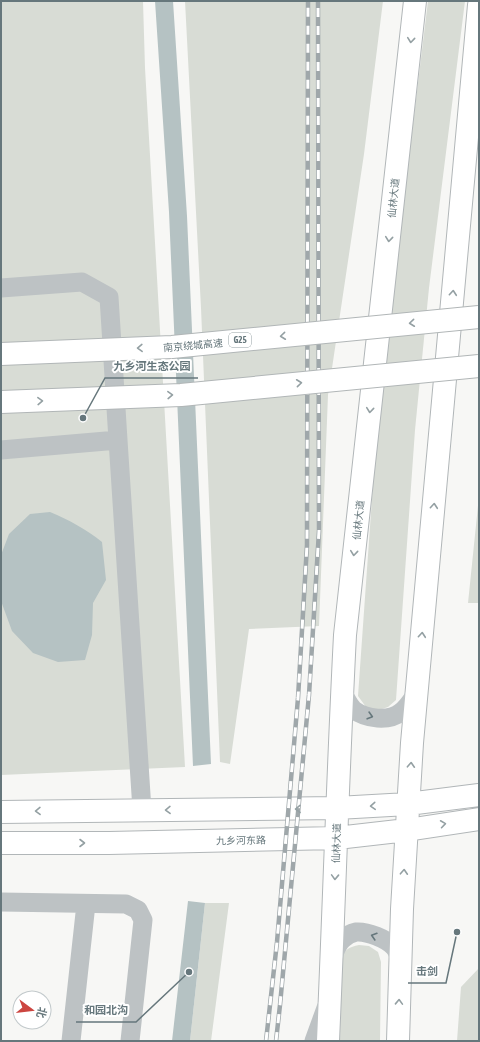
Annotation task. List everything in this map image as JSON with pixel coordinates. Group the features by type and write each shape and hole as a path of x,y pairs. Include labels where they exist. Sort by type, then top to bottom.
{"main road":[{"name":"仙林大道","path":"328,1041 342,692 346,635 415,1"},
{"path":"398,1041 412,743 479,5"},
{"name":"南京绕城高速","path":"1,354 172,347 479,317"},
{"path":"1,402 181,395 479,366"},
{"path":"1,812 337,808 408,804 479,795"},
{"name":"九乡河东路","path":"1,843 117,843 337,838 407,830 479,819"}],"street":[{"path":"1,288 82,282 109,297 142,810"},
{"path":"1,450 118,440"},
{"path":"342,692 355,711 373,718 383,719 393,717 401,712 417,693"},
{"path":"1,902 126,904 138,910 143,920 130,1041"},
{"path":"71,1041 86,904"},
{"path":"332,958 342,939 357,932 366,933 384,939 394,947 401,961"},
{"path":"314,1041 330,999"}],"shaded area":[{"path":"1,1 143,1 145,68 185,767 1,775"},
{"path":"155,1 173,1 187,216 211,764 193,766 169,212"},
{"path":"185,1 383,1 364,154 328,395 319,626 249,629 230,764 220,762 201,308"},
{"path":"428,1 465,1 429,288 415,430 396,700 388,707 376,711 366,707 358,696 377,428"},
{"path":"479,496 479,603 468,603"},
{"path":"50,512 77,525 102,542 106,580 93,603 92,635 85,660 58,662 33,653 12,631 1,601 1,555 9,534 30,514"},
{"path":"188,901 205,903 190,1041 172,1041"},
{"path":"205,903 229,903 211,1041 190,1041"},
{"path":"359,945 369,946 378,952 381,962 380,1041 340,1041 341,959 348,949"},
{"path":"479,968 479,1041 457,1041 461,987"}],"railway":[{"path":"266,1041 277,942 298,698 307,545 308,1"},
{"path":"276,1041 309,695 319,531 318,1"}],"place":[{"name":"九乡河生态公园","path":"83,418"},
{"name":"击剑","path":"457,932"},
{"name":"和园北沟","path":"189,972"}]}
